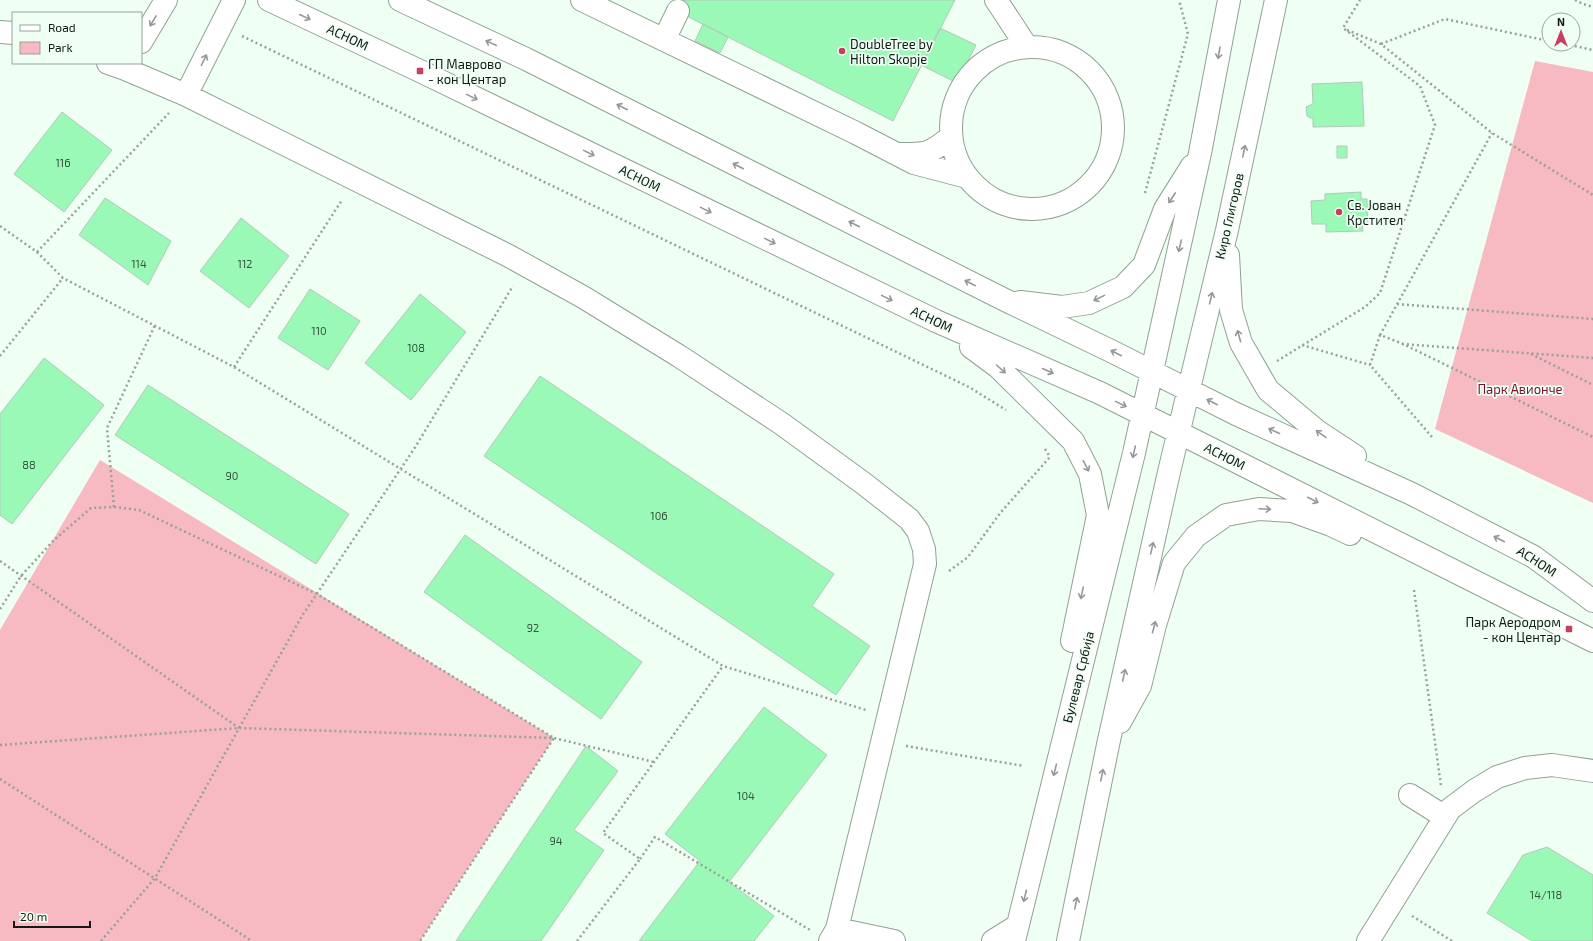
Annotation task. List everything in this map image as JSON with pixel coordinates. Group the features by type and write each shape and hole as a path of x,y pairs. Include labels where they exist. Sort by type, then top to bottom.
{"street":[{"path":"142,40 166,0"},
{"path":"186,95 234,0"},
{"name":"АСНОМ","path":"269,0 428,75 936,321 1100,393 1593,641"},
{"name":"АСНОМ","path":"400,0 526,59 1005,300 1236,414 1412,494 1534,556 1593,601"},
{"path":"582,0 914,163 967,177"},
{"path":"996,0 1027,47"},
{"name":"Киро Глигоров","path":"1179,432 1227,230 1276,0"},
{"path":"1142,414 1200,154 1228,8"},
{"path":"664,40 678,11"},
{"path":"0,32 12,33"},
{"path":"1027,47 1051,49 1073,58 1092,73 1106,93 1113,115 1113,139 1106,162 1093,182 1075,198 1052,207 1029,209 1005,205 984,194 967,177 956,158 951,137 952,112 961,88 978,67 1001,53 1027,47"},
{"path":"120,65 186,95 356,179 526,266 583,297 679,356 782,424 863,483 908,519 918,531 924,548 925,564 882,742 827,934 894,941"},
{"path":"897,154 924,154 934,150 951,137"},
{"path":"1005,300 1062,307 1089,303 1123,287 1144,266 1165,209 1200,154"},
{"path":"1227,230 1231,310 1240,343 1268,390 1317,431 1412,494"},
{"path":"936,321 998,366 1044,411 1073,441 1090,474 1098,515 1065,677 1064,732"},
{"name":"Булевар Србија","path":"1016,933 1142,414"},
{"path":"1068,941 1109,740 1179,432"},
{"path":"1109,740 1140,686 1155,625 1174,563 1196,536 1226,515 1259,509 1292,511 1331,525 1420,567 1497,594"},
{"path":"1368,941 1450,809 1474,790 1497,777 1525,768 1552,765 1593,771"},
{"path":"1410,795 1445,817"},
{"path":"993,941 1016,933"}],"path":[{"path":"1145,194 1188,34 1180,0"},
{"path":"1343,28 1360,0"},
{"path":"1575,0 1583,4 1593,6"},
{"path":"1381,44 1445,19 1541,39"},
{"path":"1343,28 1381,44 1492,132 1593,195"},
{"path":"1274,363 1365,307 1380,293 1435,125 1420,86 1343,28"},
{"path":"242,36 962,383 1009,412"},
{"path":"1581,47 1593,50"},
{"path":"37,252 186,95"},
{"path":"1370,365 1380,336 1492,132"},
{"path":"234,367 356,179"},
{"path":"0,226 37,252 63,278 234,367 723,666 888,717"},
{"path":"101,941 155,878 302,616 401,468 526,266"},
{"path":"0,356 63,278"},
{"path":"1397,304 1593,319"},
{"path":"114,507 107,428 155,325"},
{"path":"1380,336 1401,344 1593,437"},
{"path":"1401,344 1593,358"},
{"path":"1302,345 1370,365 1432,437"},
{"path":"1529,353 1593,385"},
{"path":"922,578 936,577 951,570 968,556 1002,512 1050,457 1044,448"},
{"path":"0,609 21,576 54,540 91,508 114,507 138,510 317,594 554,738"},
{"path":"0,561 239,728"},
{"path":"1414,590 1445,817"},
{"path":"640,859 602,833 723,666"},
{"path":"0,745 239,728 554,738 654,762"},
{"path":"420,941 554,738"},
{"path":"882,742 1024,766"},
{"path":"0,779 252,941"},
{"path":"577,941 640,859 655,837 827,934"},
{"path":"1391,903 1452,941"}],"green space":[{"name":"Парк Авионче","path":"1535,61 1593,72 1593,503 1435,429"},
{"path":"100,460 554,738 420,941 0,941 0,630"}],"building":[{"name":"DoubleTree by Hilton Skopje","path":"675,0 955,0 893,121 671,8"},
{"path":"703,24 728,37 720,53 695,41"},
{"path":"940,28 976,45 957,83 921,65"},
{"path":"1362,82 1364,126 1313,127 1313,119 1307,116 1306,107 1313,104 1312,84"},
{"path":"62,112 112,150 64,212 14,174"},
{"path":"1337,146 1347,146 1347,158 1337,158"},
{"name":"Св. Јован Крстител","path":"1361,192 1361,199 1367,199 1368,225 1362,225 1363,231 1326,232 1326,224 1312,224 1311,201 1325,200 1325,194"},
{"path":"105,198 171,241 148,285 79,235"},
{"path":"241,218 289,256 249,308 200,271"},
{"path":"310,289 360,321 328,370 278,338"},
{"path":"420,294 466,332 411,400 365,363"},
{"path":"44,358 104,405 12,524 0,515 0,414"},
{"path":"540,376 834,574 812,606 870,646 836,695 484,456"},
{"path":"148,385 349,514 316,564 115,435"},
{"path":"465,535 642,662 601,719 424,592"},
{"path":"764,707 827,755 729,882 774,916 754,941 639,941 700,861 665,834"},
{"path":"586,746 618,771 574,830 604,850 541,941 456,941"},
{"path":"1547,847 1593,875 1593,941 1532,941 1487,913 1523,855"}],"place":[{"name":"DoubleTree by Hilton Skopje","path":"842,51"},
{"name":"ГП Маврово - кон Центар","path":"420,71"},
{"name":"Св. Јован Крстител","path":"1339,212"},
{"name":"Парк Аеродром - кон Центар","path":"1569,629"}]}
